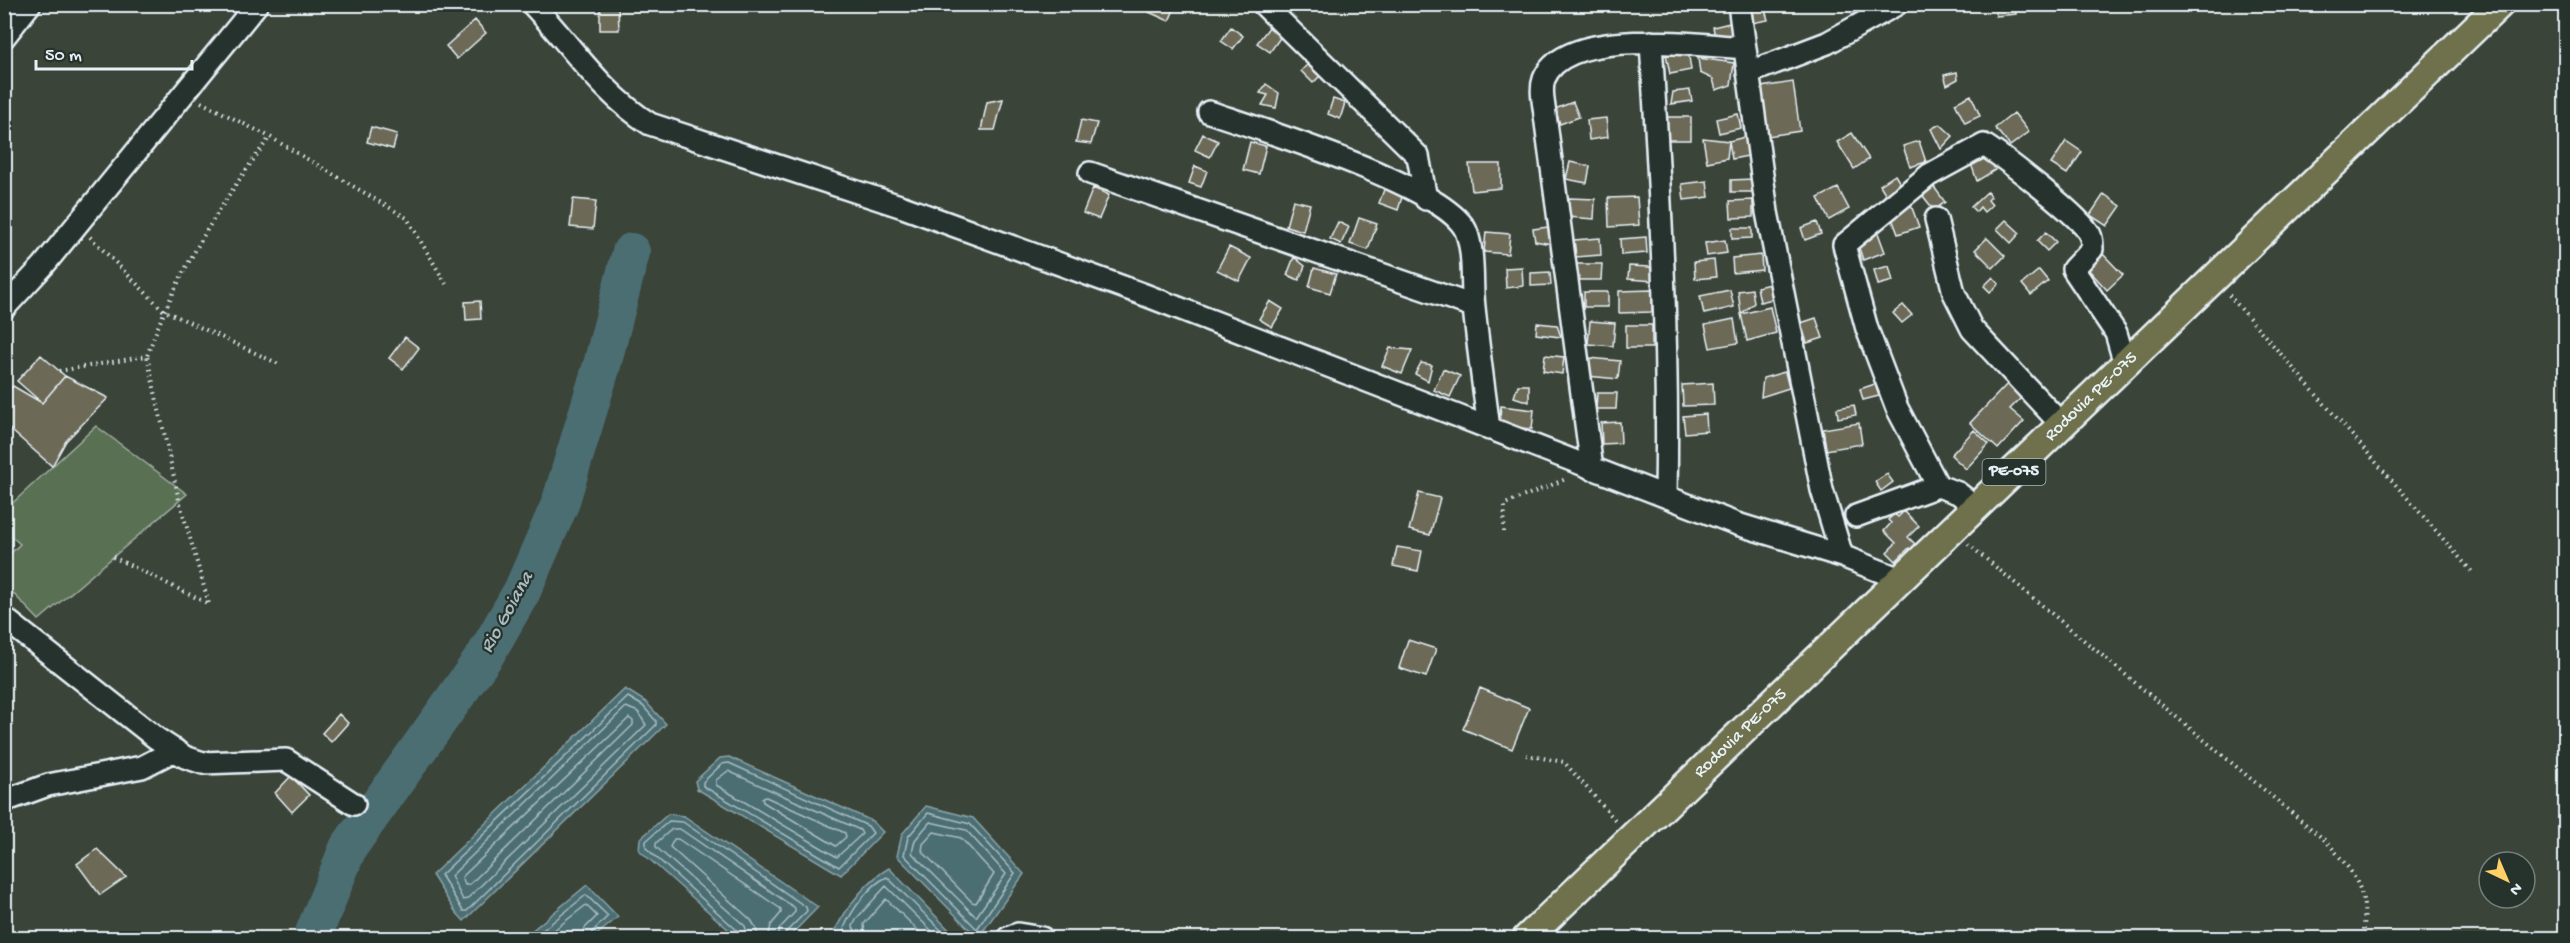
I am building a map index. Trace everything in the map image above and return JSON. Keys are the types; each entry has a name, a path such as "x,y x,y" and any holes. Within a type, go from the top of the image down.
{"main road":[{"name":"Rodovia PE-075","path":"1527,939 2500,4"}],"street":[{"path":"4,37 30,4"},
{"path":"4,308 43,266 257,4"},
{"path":"532,4 605,89 632,113 650,124 925,215 1145,295 1737,524 1842,556 1900,579"},
{"path":"1263,4 1418,156 1426,199"},
{"path":"1739,4 1767,212 1822,490 1842,556"},
{"path":"1748,73 1827,43 1897,4"},
{"path":"1592,469 1542,87 1545,76 1564,55 1588,46 1651,42 1744,48"},
{"path":"1651,42 1664,246 1668,406 1666,495"},
{"path":"1209,112 1346,158 1426,199 1460,221 1470,243 1473,306 1489,429"},
{"path":"1938,486 1897,408 1867,329 1844,245 1929,175 1984,145 2006,159 2067,211 2090,234 2092,249 2073,269 2116,333 2125,364"},
{"path":"1090,173 1473,306"},
{"path":"1936,219 1954,293 1972,329 2062,425"},
{"path":"1856,516 1938,486 1958,493 1976,507"},
{"path":"4,618 139,725 175,750 203,763 286,760 354,804"},
{"path":"4,801 48,785 142,767 175,750"},
{"path":"1008,939 1018,934 1042,939"}],"path":[{"path":"183,94 270,136 407,218 446,284"},
{"path":"113,557 209,604 179,500 147,356 163,310 228,192 270,136"},
{"path":"77,224 163,310 281,365"},
{"path":"2214,278 2473,573"},
{"path":"59,371 147,356"},
{"path":"1504,532 1504,504 1592,469"},
{"path":"1952,531 2327,842 2357,876 2366,913 2363,939"},
{"path":"1526,756 1564,762 1632,838"}],"green space":[{"path":"96,426 187,494 39,620 5,585 5,559 20,544 5,531 5,510"}],"water":[{"path":"625,689 646,702 666,724 464,921 432,875"},
{"path":"729,757 872,821 883,832 841,875 697,789 695,781 720,758"},
{"path":"926,806 973,818 1024,874 978,938 897,856 902,834"},
{"path":"668,814 684,816 818,907 788,938 738,938 639,850 640,839"},
{"path":"889,868 957,938 846,938 835,930 858,895 872,880"},
{"path":"587,885 618,917 593,938 523,938"}],"building":[{"path":"1152,4 1176,5 1169,21 1149,12"},
{"path":"1995,4 2015,4 2016,14 1996,16"},
{"path":"600,5 618,5 619,30 600,30"},
{"path":"1764,6 1768,20 1752,23 1749,12"},
{"path":"475,20 486,33 457,59 446,46"},
{"path":"1730,23 1732,38 1716,41 1713,27"},
{"path":"1270,26 1282,35 1270,52 1257,43"},
{"path":"1231,27 1243,36 1233,49 1221,41"},
{"path":"1688,50 1691,70 1670,74 1666,54"},
{"path":"1698,58 1734,63 1731,85 1716,90 1713,79 1700,73"},
{"path":"1312,60 1324,72 1313,83 1301,71"},
{"path":"1957,72 1958,79 1947,85 1944,75"},
{"path":"1793,82 1800,131 1768,136 1761,87"},
{"path":"1266,84 1279,93 1276,108 1262,105 1268,95 1260,93"},
{"path":"1690,90 1692,101 1671,104 1673,92"},
{"path":"1971,95 1980,116 1965,123 1955,103"},
{"path":"1003,99 995,130 981,130 987,102"},
{"path":"1333,99 1345,103 1340,119 1328,114"},
{"path":"1573,102 1579,117 1560,124 1555,109"},
{"path":"2014,113 2029,132 2010,146 1995,128"},
{"path":"1738,114 1741,128 1719,133 1716,119"},
{"path":"1667,117 1691,117 1691,140 1667,140"},
{"path":"1606,118 1608,137 1589,140 1587,120"},
{"path":"1081,120 1097,123 1091,144 1076,142"},
{"path":"1940,124 1953,136 1941,149 1931,129"},
{"path":"371,127 397,134 393,149 367,142"},
{"path":"1852,133 1869,159 1854,169 1837,142"},
{"path":"1203,134 1218,141 1210,157 1195,150"},
{"path":"1745,137 1748,156 1732,159 1729,141"},
{"path":"1703,138 1729,141 1727,158 1707,162"},
{"path":"1919,141 1926,162 1910,167 1903,146"},
{"path":"2066,141 2082,152 2067,174 2051,164"},
{"path":"1250,142 1266,146 1259,174 1243,170"},
{"path":"1989,154 1995,170 1977,181 1970,161"},
{"path":"1570,162 1590,166 1587,183 1566,179"},
{"path":"1469,164 1501,164 1501,188 1472,191"},
{"path":"1195,166 1207,171 1201,187 1189,183"},
{"path":"1895,175 1903,188 1888,198 1880,185"},
{"path":"1753,179 1753,192 1731,192 1731,180"},
{"path":"1707,181 1709,197 1684,200 1682,184"},
{"path":"1385,187 1403,194 1398,210 1379,203"},
{"path":"1934,187 1945,202 1934,210 1923,196"},
{"path":"1093,188 1109,195 1099,219 1083,213"},
{"path":"1838,188 1849,209 1829,220 1818,198"},
{"path":"1987,192 1991,197 1988,200 1992,205 1984,212 1980,207 1976,212 1971,207"},
{"path":"2104,194 2121,206 2107,226 2090,215"},
{"path":"1637,197 1639,225 1609,227 1608,198"},
{"path":"1569,198 1595,199 1594,219 1568,217"},
{"path":"573,199 596,201 593,229 570,227"},
{"path":"1293,200 1310,204 1303,231 1286,226"},
{"path":"1753,200 1753,217 1731,218 1730,201"},
{"path":"1911,205 1919,227 1898,234 1890,213"},
{"path":"1359,218 1377,224 1368,250 1350,244"},
{"path":"2006,220 2020,233 2011,243 1997,229"},
{"path":"1338,222 1349,227 1341,244 1330,239"},
{"path":"1817,222 1821,234 1805,240 1801,228"},
{"path":"1548,227 1551,244 1535,241 1533,229"},
{"path":"1732,228 1752,228 1752,238 1732,239"},
{"path":"1486,232 1510,234 1508,254 1484,252"},
{"path":"2046,232 2056,242 2047,251 2037,241"},
{"path":"1878,233 1885,252 1863,260 1859,248"},
{"path":"1646,237 1647,253 1621,255 1620,239"},
{"path":"1600,238 1601,255 1575,257 1574,240"},
{"path":"1987,238 2005,256 1993,268 1975,250"},
{"path":"1725,240 1727,253 1707,256 1705,243"},
{"path":"1229,247 1251,258 1239,281 1217,270"},
{"path":"2102,253 2123,275 2107,290 2087,268"},
{"path":"1761,255 1762,270 1733,273 1732,258"},
{"path":"1294,257 1305,266 1299,280 1287,275"},
{"path":"1714,260 1716,277 1695,279 1694,262"},
{"path":"1576,264 1602,264 1601,280 1575,280"},
{"path":"1629,266 1650,267 1655,281 1628,279"},
{"path":"1889,266 1893,281 1878,285 1874,270"},
{"path":"1522,267 1523,286 1506,288 1505,268"},
{"path":"1314,268 1336,274 1330,293 1309,287"},
{"path":"2039,270 2048,281 2031,295 2022,284"},
{"path":"1550,272 1551,285 1531,286 1531,273"},
{"path":"1993,277 1999,284 1990,292 1984,286"},
{"path":"1770,284 1773,299 1760,302 1757,287"},
{"path":"1752,289 1754,303 1741,314 1738,291"},
{"path":"1652,290 1652,312 1619,313 1619,291"},
{"path":"1730,290 1734,307 1704,314 1700,296"},
{"path":"1584,292 1608,292 1608,307 1584,307"},
{"path":"480,301 481,319 466,320 465,302"},
{"path":"1270,301 1283,309 1272,327 1259,319"},
{"path":"1903,305 1912,315 1902,323 1893,313"},
{"path":"1770,307 1776,333 1747,341 1741,314"},
{"path":"1816,318 1823,338 1807,343 1801,323"},
{"path":"1734,319 1738,343 1710,348 1705,325"},
{"path":"1590,321 1615,323 1613,346 1588,344"},
{"path":"1537,323 1557,325 1561,337 1536,334"},
{"path":"1626,325 1652,325 1652,348 1626,348"},
{"path":"405,337 419,348 403,369 389,358"},
{"path":"1390,348 1412,350 1402,374 1382,366"},
{"path":"41,355 65,376 42,403 17,381"},
{"path":"1545,355 1564,357 1562,374 1543,371"},
{"path":"1589,358 1620,361 1618,379 1587,376"},
{"path":"1421,363 1432,365 1428,381 1415,374"},
{"path":"1443,369 1460,376 1450,397 1434,390"},
{"path":"1785,372 1789,388 1761,397 1763,378"},
{"path":"65,376 108,398 66,441 52,466 4,424 4,395 13,386 42,403"},
{"path":"2010,381 2024,395 2010,409 2024,421 1998,449 1970,423"},
{"path":"1713,383 1714,405 1683,406 1682,385"},
{"path":"1875,384 1879,396 1863,400 1860,389"},
{"path":"1518,385 1529,385 1529,402 1514,397"},
{"path":"1597,393 1617,393 1616,409 1596,409"},
{"path":"1854,405 1856,415 1838,418 1837,408"},
{"path":"1501,406 1534,410 1532,429 1499,426"},
{"path":"1706,414 1707,431 1685,433 1683,416"},
{"path":"1620,422 1621,443 1602,444 1601,423"},
{"path":"1859,423 1862,444 1826,450 1823,429"},
{"path":"1974,430 1989,444 1966,469 1951,455"},
{"path":"1887,474 1893,482 1881,491 1875,482"},
{"path":"1419,493 1440,498 1430,535 1409,530"},
{"path":"1904,511 1919,526 1908,537 1916,545 1911,550 1909,548 1896,561 1887,552 1896,543 1884,531 1891,523 1888,520 1894,514 1898,517"},
{"path":"4,539 11,546 4,553"},
{"path":"1397,547 1422,551 1418,571 1393,566"},
{"path":"1408,640 1436,649 1426,677 1399,668"},
{"path":"1480,688 1529,708 1512,749 1463,729"},
{"path":"339,714 348,723 331,742 322,733"},
{"path":"291,776 309,795 292,812 275,793"},
{"path":"97,849 126,877 100,895 77,864"}],"waterway":[{"name":"Rio Goiana","path":"312,938 348,848 486,654 522,591 560,504 602,365 631,252"}]}
